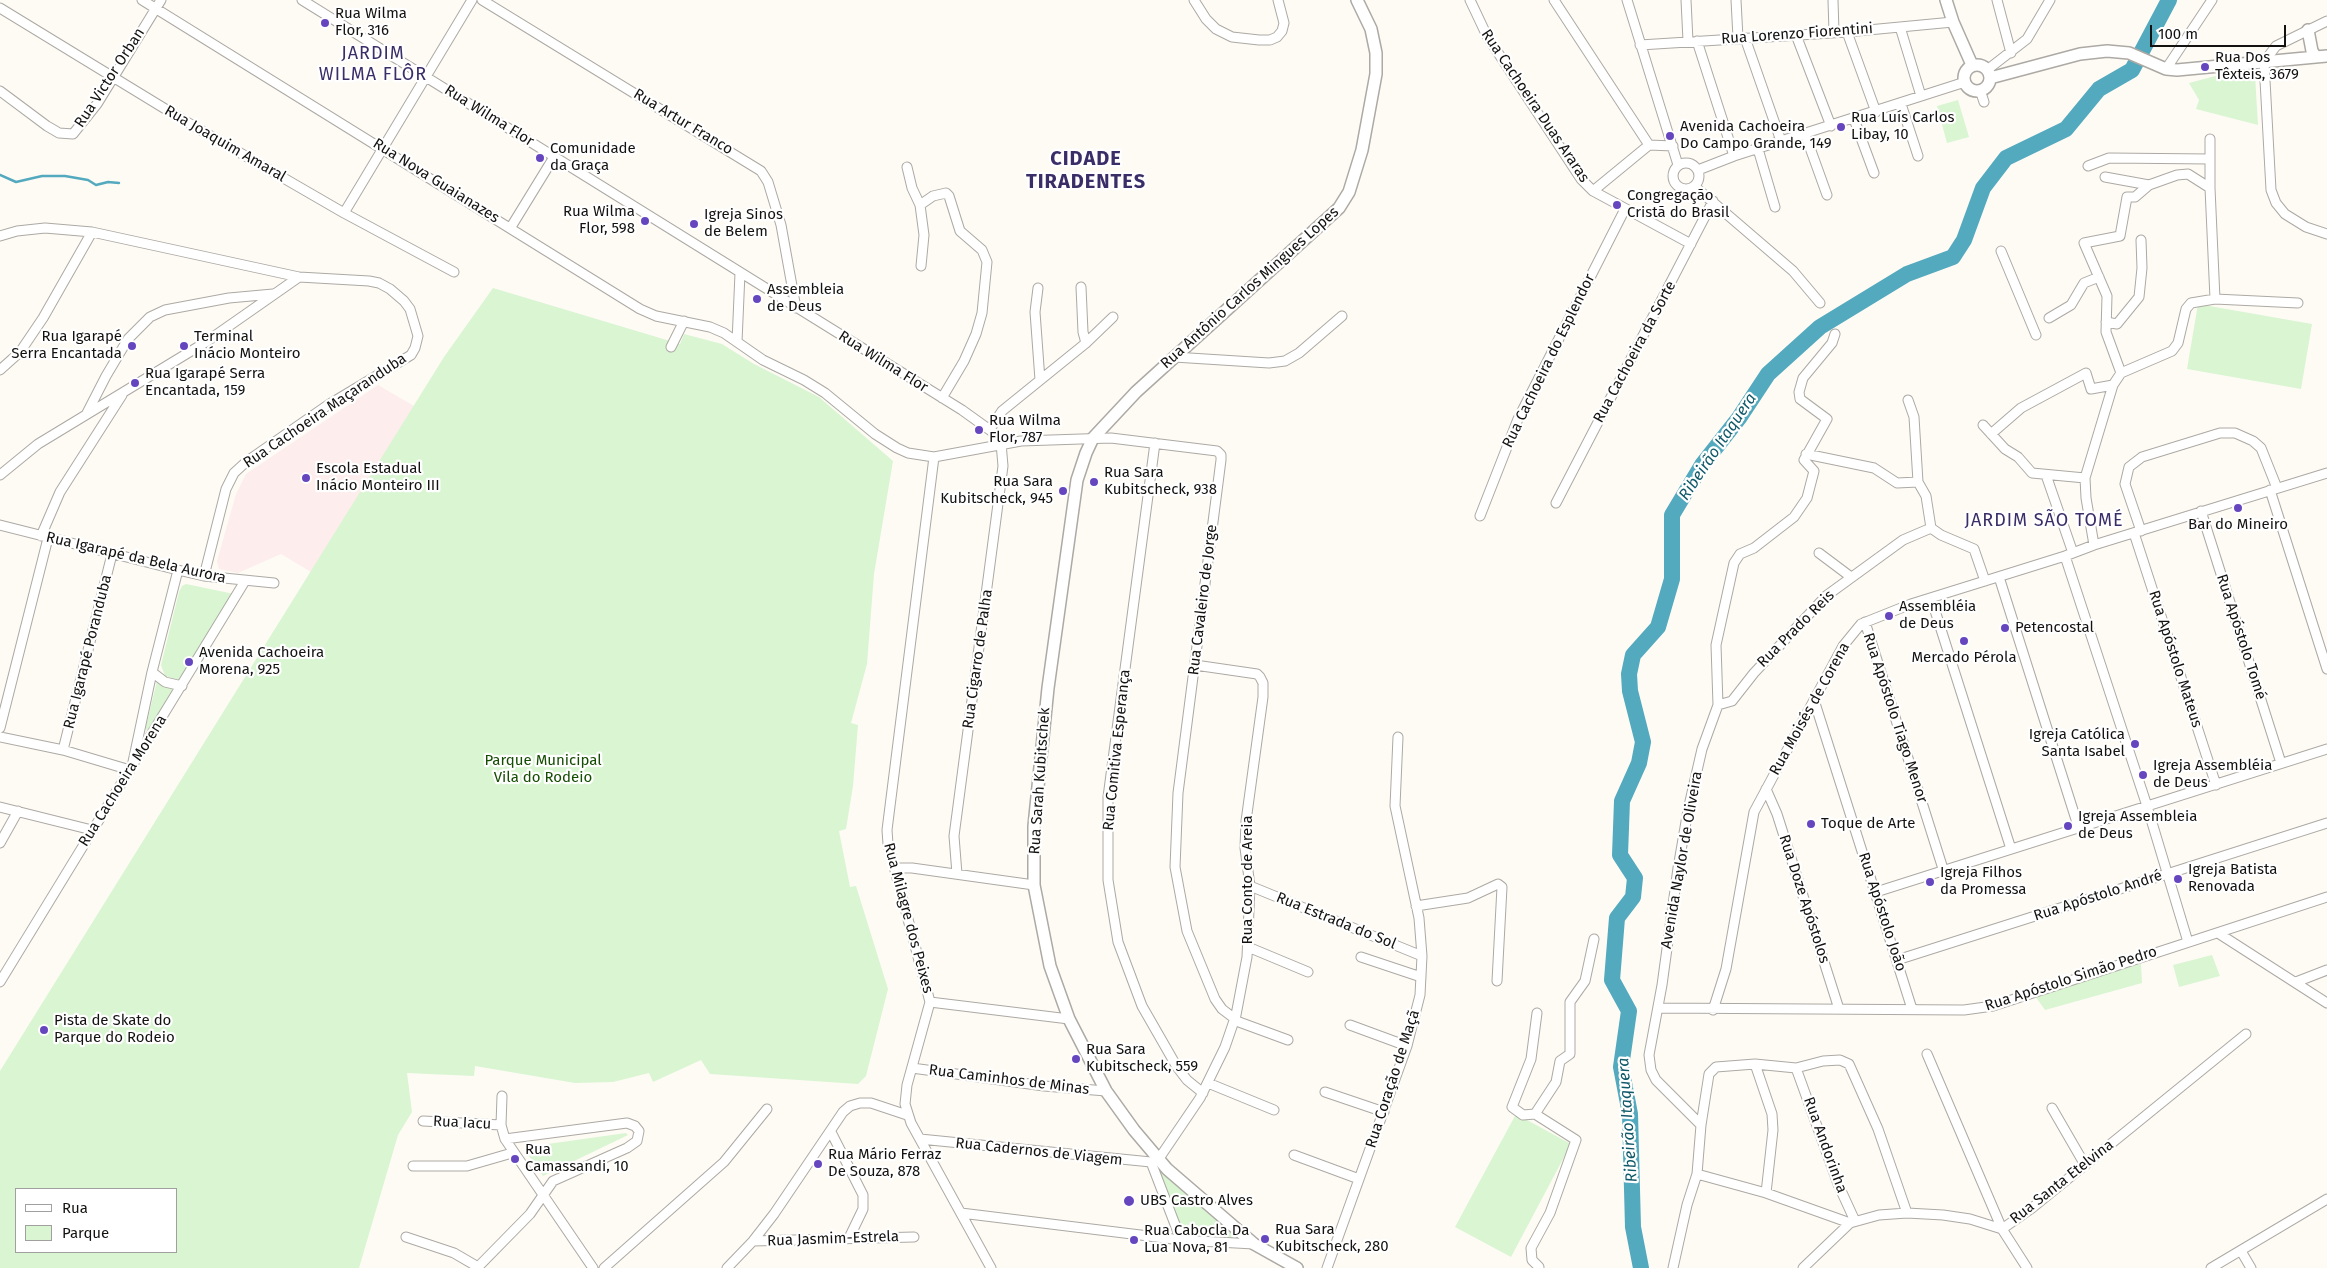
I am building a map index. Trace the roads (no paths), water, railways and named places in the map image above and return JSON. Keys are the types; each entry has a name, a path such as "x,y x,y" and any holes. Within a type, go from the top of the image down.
{"street":[{"name":"Rua Nova Guaianazes","path":"142,0 511,227 640,309 656,316 716,329 763,360 804,380 825,393 885,442 908,453 934,457"},
{"name":"Rua Victor Orban","path":"0,91 59,133 69,134 78,130 114,78 161,0"},
{"name":"Rua Wilma Flor","path":"302,0 942,398 990,429 1001,444"},
{"path":"344,213 428,77 472,0"},
{"name":"Rua Artur Franco","path":"482,0 761,170 768,182 781,226 796,308"},
{"path":"1194,0 1206,19 1216,29 1232,37 1270,40 1277,37 1282,31 1284,23 1278,0"},
{"name":"Rua Antônio Carlos Mingues Lopes","path":"1093,438 1136,392 1339,208 1350,192 1362,150 1376,74 1376,53 1370,30 1357,0"},
{"name":"Rua Cachoeira Duas Araras","path":"1470,0 1487,36 1509,71 1572,166 1593,192 1691,244"},
{"path":"1554,0 1649,145"},
{"path":"1626,0 1673,146 1678,165 1673,175 1678,186 1683,188 1694,186 1713,201 1793,271 1820,303"},
{"path":"1686,0 1693,41 1734,156"},
{"path":"1736,0 1742,38 1781,141"},
{"path":"1833,0 1834,32"},
{"path":"1946,0 1953,22 1972,65"},
{"path":"1997,0 2011,53"},
{"path":"1989,74 1980,65 1972,65 1964,74 1965,82 1971,89 1980,90 1987,86 1989,74 2027,39 2050,0"},
{"path":"2166,69 2212,0"},
{"name":"Rua Joaquim Amaral","path":"0,8 114,78 344,213 454,272"},
{"path":"2327,21 2276,46 2264,62 2271,190 2276,203 2285,214 2306,227 2327,234"},
{"name":"Rua Lorenzo Fiorentini","path":"1640,45 1847,32 1953,22"},
{"path":"1900,27 1921,96"},
{"path":"2308,30 2312,51 2321,57"},
{"path":"1847,32 1876,112"},
{"path":"1796,35 1831,126"},
{"path":"1989,74 2080,54 2107,51 2129,53 2166,69 2201,69 2321,57"},
{"path":"1698,170 1734,156 1965,82"},
{"path":"1980,90 1984,102"},
{"path":"1901,104 1918,156"},
{"path":"1854,118 1874,174"},
{"path":"1805,134 1827,195"},
{"path":"2210,139 2210,188 2215,299"},
{"path":"1593,192 1649,145 1673,146"},
{"path":"1758,149 1775,206"},
{"path":"511,227 554,157"},
{"path":"2088,166 2109,158 2210,159"},
{"path":"1678,165 1690,163 1698,170 1699,176 1694,186"},
{"path":"906,167 912,188 920,205 924,235 921,266"},
{"path":"2121,373 2106,332 2107,296 2084,243 2120,236 2127,198 2135,197 2149,185 2177,175 2188,174 2210,188"},
{"path":"2105,177 2149,185"},
{"path":"920,205 938,194 948,194 959,228 982,250 987,262 982,313 976,334 964,361 942,398"},
{"name":"Rua Cachoeira da Sorte","path":"1556,503 1713,201"},
{"name":"Rua Cachoeira do Esplendor","path":"1480,516 1518,419 1625,209"},
{"name":"Rua Cachoeira Maçaranduba","path":"0,236 17,231 45,228 92,232 299,277 369,281 379,283 390,289 404,301 414,316 418,336 415,348 399,363 328,405 246,462 234,473 226,488 204,576"},
{"path":"0,370 20,352 43,318 92,232"},
{"path":"2106,322 2117,324 2139,297 2142,268 2141,240"},
{"path":"2001,251 2036,335"},
{"path":"737,342 740,273"},
{"path":"0,475 38,444 206,342 299,277"},
{"path":"2049,318 2071,305 2084,284 2099,277"},
{"path":"1081,287 1083,332 1086,343"},
{"path":"1038,288 1035,312 1040,380"},
{"path":"87,414 106,376 128,339 150,317 165,310 229,298 274,294"},
{"path":"2094,545 2086,498 2085,478 2113,385 2121,373 2172,351 2178,343 2186,309 2199,301 2215,299 2298,303"},
{"path":"1174,357 1269,364 1285,361 1299,354 1342,316"},
{"path":"990,429 1002,411 1086,343 1113,317"},
{"path":"671,348 684,321"},
{"path":"1835,334 1832,343 1803,378 1798,392 1800,399 1827,419 1806,454 1874,468 1897,484 1918,482"},
{"path":"1991,434 2021,408 2086,373 2091,389 2113,385"},
{"path":"0,728 44,537 60,492 124,393"},
{"path":"1908,400 1914,417 1918,482 1926,496 1931,528 1941,536 1974,549 1986,581"},
{"path":"1983,425 2032,474 2085,478"},
{"name":"Rua Apóstolo Mateus","path":"2216,785 2137,532 2126,484 2129,467 2142,457 2220,433 2236,433 2253,441 2261,448 2327,669"},
{"name":"Rua Cavaleiro de Jorge","path":"934,457 1001,444 1093,438 1211,450 1221,455 1175,814 1175,867 1187,931 1201,968 1215,999 1222,1009 1234,1019"},
{"name":"Rua Sarah Kubitschek","path":"1093,438 1077,480 1048,688 1034,826 1034,885 1050,966 1069,1019 1106,1091 1154,1161 1208,1208 1254,1244 1298,1268"},
{"name":"Rua Comitiva Esperança","path":"1155,443 1108,797 1108,880 1118,942 1142,1006 1177,1067 1187,1080 1203,1093"},
{"name":"Rua Cigarro de Palha","path":"958,874 954,836 1003,466 1001,444"},
{"name":"Avenida Naylor de Oliveira","path":"1701,1125 1656,1080 1651,1070 1649,1055 1688,810 1702,749 1718,705 1716,646 1734,563 1740,554 1754,548 1794,516 1802,507 1814,476 1812,468 1805,462 1806,454"},
{"name":"Rua Milagre dos Peixes","path":"934,457 887,823 887,836 930,1002 905,1094 907,1115 990,1268"},
{"name":"Rua Moisés de Corena","path":"1713,1010 1731,942 1754,812 1843,646 1852,633 1865,622 1930,598 2069,555 2094,545 2200,511 2327,473"},
{"path":"2046,475 2188,942"},
{"name":"Rua Apóstolo Tomé","path":"2200,511 2281,763"},
{"name":"Rua Igarapé da Bela Aurora","path":"0,525 204,576 274,583"},
{"name":"Rua Prado Reis","path":"1718,705 1732,701 1754,672 1807,614 1851,577 1904,540 1931,528"},
{"path":"1819,553 1851,577"},
{"name":"Rua Igarapé Poranduba","path":"63,750 112,554"},
{"path":"0,737 63,750 132,769 152,672 178,570"},
{"path":"1999,577 2079,828"},
{"name":"Rua Cachoeira Morena","path":"0,982 92,830 132,769 245,581"},
{"path":"1930,598 2012,849"},
{"name":"Rua Apóstolo Tiago Menor","path":"1865,622 1944,872"},
{"name":"Rua Conto de Areia","path":"1154,1161 1203,1093 1225,1047 1234,1019 1248,947 1250,886 1245,848 1246,821 1263,697 1262,683 1257,674 1195,665"},
{"path":"152,672 165,682 182,686"},
{"name":"Rua Apóstolo João","path":"1814,700 1912,1009"},
{"name":"Rua Coração de Maçã","path":"1328,1268 1407,1046 1417,1013 1422,977 1422,956 1416,906 1395,806 1398,736"},
{"path":"1876,892 1944,872 2327,748"},
{"name":"Rua Doze Apóstolos","path":"1766,789 1777,814 1839,1009"},
{"path":"0,807 92,830"},
{"path":"0,843 18,811"},
{"name":"Rua Apóstolo André","path":"1897,960 2327,824"},
{"path":"894,868 912,868 1034,885"},
{"path":"1416,906 1468,898 1498,884 1502,887 1497,981"},
{"name":"Rua Estrada do Sol","path":"1250,886 1422,956"},
{"name":"Rua Apóstolo Simão Pedro","path":"1658,1008 1713,1010 1964,1010 1993,1006 2327,897"},
{"path":"2218,933 2327,1003"},
{"path":"1535,1114 1556,1082 1560,1061 1570,1054 1570,1002 1585,981 1594,940"},
{"path":"1248,947 1308,972"},
{"path":"1361,957 1422,977"},
{"path":"2296,982 2327,970"},
{"path":"930,1002 1069,1019"},
{"path":"1537,1014 1531,1059 1512,1107 1523,1115 1535,1114 1576,1140 1550,1213 1531,1248 1532,1260 1539,1268"},
{"path":"1234,1019 1288,1040"},
{"path":"1350,1025 1407,1046"},
{"name":"Rua Santa Etelvina","path":"1803,1268 1852,1222 1878,1215 1907,1213 1970,1219 2002,1229 2032,1208 2246,1034"},
{"path":"1927,1054 2002,1229 2027,1268"},
{"path":"1673,1268 1687,1205 1698,1174 1701,1125 1711,1070 1716,1067 1754,1064 1796,1068 1823,1061 1840,1060 1849,1064 1878,1129 1907,1213"},
{"path":"1754,1064 1772,1114 1773,1130 1766,1193"},
{"name":"Rua Caminhos de Minas","path":"912,1068 1044,1086 1106,1091"},
{"name":"Rua Andorinha","path":"1796,1068 1852,1222"},
{"path":"1208,1083 1274,1110"},
{"path":"1324,1092 1384,1112"},
{"path":"502,1096 501,1125 512,1153 593,1268"},
{"path":"727,1268 753,1241 831,1132 843,1112 850,1106 860,1103 876,1104 907,1115"},
{"path":"2052,1108 2085,1165"},
{"path":"604,1268 724,1162 767,1109"},
{"name":"Rua Iacu","path":"423,1121 501,1125"},
{"path":"406,1236 454,1253 477,1268 530,1214 553,1181 627,1148 637,1141 639,1131 635,1126 627,1124 505,1139"},
{"path":"831,1132 863,1195 863,1209 849,1238"},
{"name":"Rua Cadernos de Viagem","path":"920,1140 1154,1161"},
{"path":"413,1166 467,1166 512,1153"},
{"path":"1294,1155 1360,1179"},
{"path":"1154,1161 1181,1240"},
{"path":"1698,1174 1766,1193 1852,1222"},
{"path":"2212,1268 2327,1199"},
{"path":"961,1213 1181,1240 1254,1244"},
{"name":"Rua Jasmim-Estrela","path":"753,1241 914,1236"},
{"path":"2241,1251 2251,1268"}],"waterway":[{"name":"Ribeirão Itaquera","path":"1641,1268 1633,1227 1630,1114 1621,1067 1629,1011 1612,980 1617,918 1633,897 1635,878 1620,855 1622,801 1639,763 1643,742 1630,691 1629,674 1633,655 1658,627 1672,579 1672,515 1702,465 1739,418 1768,374 1820,327 1907,274 1953,257 1964,240 1983,188 2006,158 2066,129 2099,89 2132,70 2169,0"},
{"path":"0,175 16,182 42,176 65,176 88,180 96,185 108,182 119,183"}],"place":[{"name":"Rua Wilma Flor, 316","path":"325,23"},
{"name":"Rua Dos Têxteis, 3679","path":"2205,67"},
{"name":"Rua Luís Carlos Libay, 10","path":"1841,127"},
{"name":"Avenida Cachoeira Do Campo Grande, 149","path":"1670,136"},
{"name":"Comunidade da Graça","path":"540,158"},
{"name":"Congregação Cristã do Brasil","path":"1617,205"},
{"name":"Rua Wilma Flor, 598","path":"645,221"},
{"name":"Igreja Sinos de Belem","path":"694,224"},
{"name":"Assembleia de Deus","path":"757,299"},
{"name":"Rua Igarapé Serra Encantada","path":"132,346"},
{"name":"Terminal Inácio Monteiro","path":"184,346"},
{"name":"Rua Igarapé Serra Encantada, 159","path":"135,383"},
{"name":"Rua Wilma Flor, 787","path":"979,430"},
{"name":"Escola Estadual Inácio Monteiro III","path":"306,478"},
{"name":"Rua Sara Kubitscheck, 938","path":"1094,482"},
{"name":"Rua Sara Kubitscheck, 945","path":"1063,491"},
{"name":"Bar do Mineiro","path":"2238,508"},
{"name":"Assembléia de Deus","path":"1889,616"},
{"name":"Petencostal","path":"2005,628"},
{"name":"Mercado Pérola","path":"1964,641"},
{"name":"Avenida Cachoeira Morena, 925","path":"189,662"},
{"name":"Igreja Católica Santa Isabel","path":"2135,744"},
{"name":"Igreja Assembléia de Deus","path":"2143,775"},
{"name":"Toque de Arte","path":"1811,824"},
{"name":"Igreja Assembleia de Deus","path":"2068,826"},
{"name":"Igreja Batista Renovada","path":"2178,879"},
{"name":"Igreja Filhos da Promessa","path":"1930,882"},
{"name":"Pista de Skate do Parque do Rodeio","path":"44,1030"},
{"name":"Rua Sara Kubitscheck, 559","path":"1076,1059"},
{"name":"Rua Camassandi, 10","path":"515,1159"},
{"name":"Rua Mário Ferraz De Souza, 878","path":"818,1164"},
{"name":"UBS Castro Alves","path":"1129,1201"},
{"name":"Rua Sara Kubitscheck, 280","path":"1265,1239"},
{"name":"Rua Cabocla Da Lua Nova, 81","path":"1134,1240"}],"district":[{"name":"JARDIM WILMA FLÔR","path":"373,64"},
{"name":"CIDADE TIRADENTES","path":"1086,170"},
{"name":"JARDIM SÃO TOMÉ","path":"2044,521"}],"park label":[{"name":"Parque Municipal Vila do Rodeio","path":"543,770"}]}
